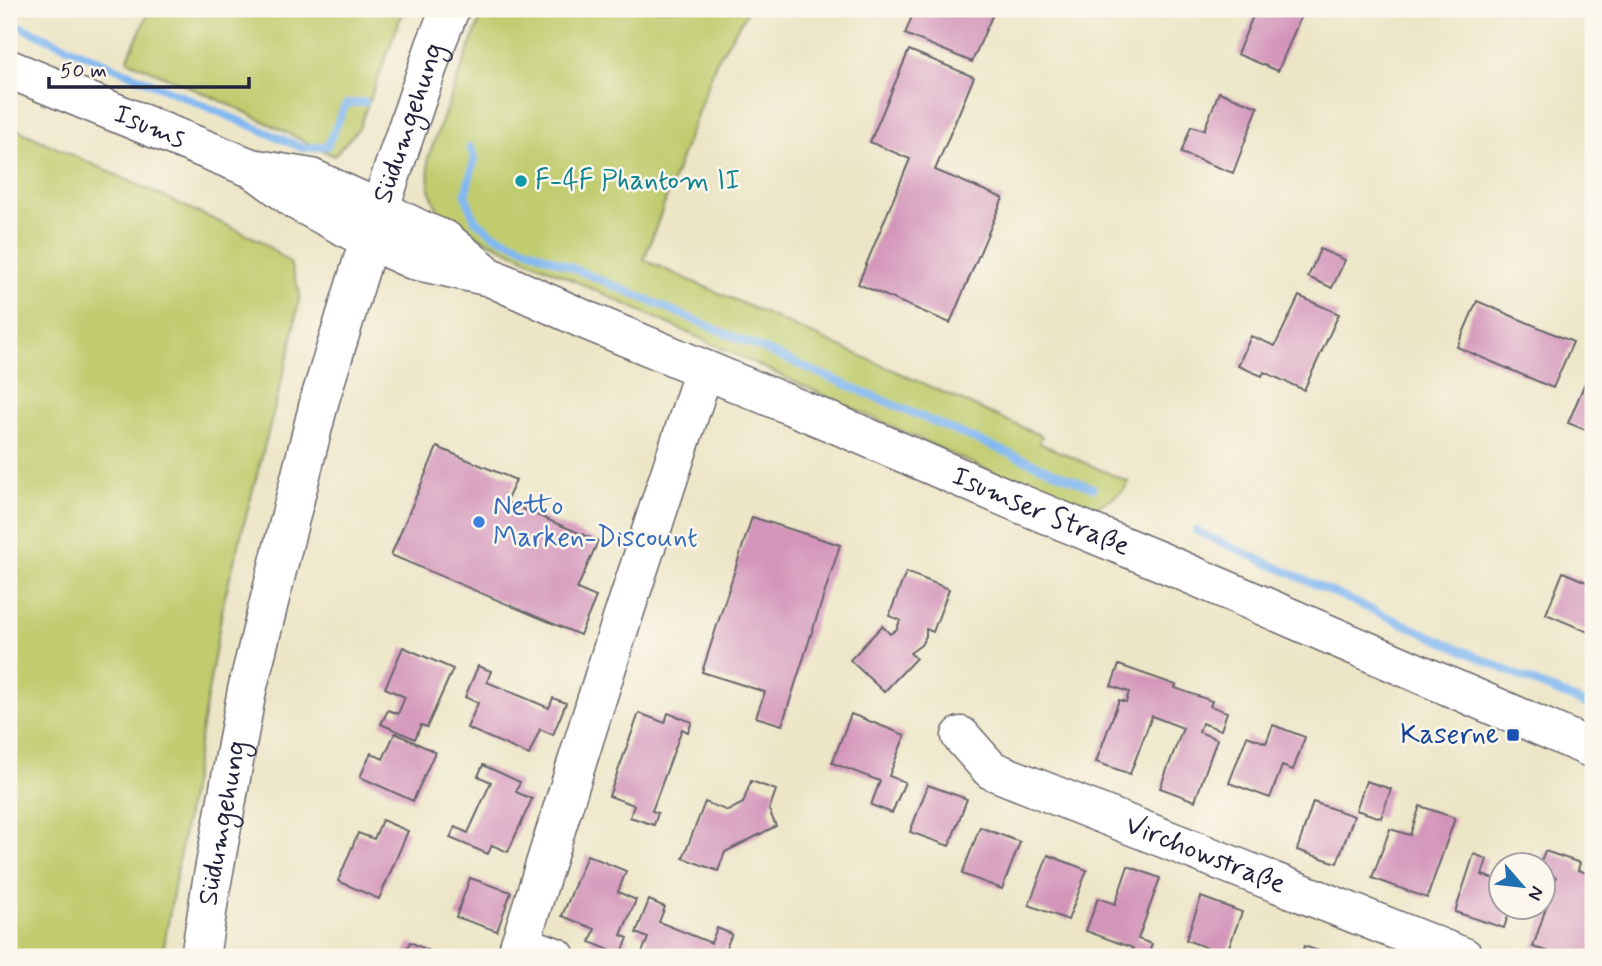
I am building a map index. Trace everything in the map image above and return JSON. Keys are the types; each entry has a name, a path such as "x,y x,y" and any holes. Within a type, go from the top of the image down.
{"street":[{"name":"Südumgehung","path":"200,957 247,690 320,399 374,224 450,9"},
{"name":"Isums","path":"9,69 251,168 297,201 374,224"},
{"name":"Isumser Straße","path":"374,224 425,232 445,240 490,276 583,319 857,433 1593,749"},
{"path":"556,957 518,950 619,628 704,370"},
{"name":"Virchowstraße","path":"961,736 991,770 1464,957"}],"green space":[{"path":"150,9 404,9 359,128 334,156 237,108 127,60"},
{"path":"484,9 749,9 716,62 644,260 1042,436 1039,443 1129,482 1122,492 1095,508 1070,504 1015,483 442,220 429,189 428,158"},
{"path":"9,126 261,241 290,263 300,294 290,349 224,600 162,957 9,957"}],"building":[{"path":"915,9 995,9 972,62 905,34"},
{"path":"1256,9 1304,9 1278,71 1237,54"},
{"path":"909,50 974,77 935,170 1003,198 950,323 858,284 910,159 870,142"},
{"path":"1219,92 1258,107 1233,173 1181,153 1191,126 1204,130"},
{"path":"1320,249 1345,260 1332,288 1308,277"},
{"path":"1299,296 1339,314 1304,390 1264,372 1262,376 1238,366 1251,336 1275,346"},
{"path":"1477,301 1573,342 1553,388 1457,347"},
{"path":"1593,364 1593,433 1568,423"},
{"name":"Netto Marken-Discount","path":"437,447 516,480 506,502 598,541 577,589 596,597 580,635 391,555"},
{"path":"752,517 840,545 782,725 756,717 765,692 702,672"},
{"path":"906,572 949,589 933,632 926,629 921,645 910,653 916,658 884,692 850,660 882,626 890,634 897,629 900,620 889,616"},
{"path":"1563,572 1593,585 1593,634 1546,614"},
{"path":"403,647 453,669 427,727 421,725 415,739 381,724 388,710 398,714 405,697 385,688"},
{"path":"1119,665 1176,685 1175,688 1212,701 1210,706 1227,712 1221,730 1202,723 1199,732 1217,739 1195,801 1160,788 1183,728 1152,716 1130,774 1096,762 1119,700 1126,702 1129,692 1111,686"},
{"path":"478,666 491,671 487,682 549,708 553,698 566,703 553,735 540,729 529,755 467,728 478,703 465,697"},
{"path":"639,713 665,723 668,713 692,722 688,732 682,729 652,811 658,813 654,825 630,817 634,805 609,796"},
{"path":"851,714 905,735 889,776 905,782 892,813 871,805 880,781 832,763"},
{"path":"1273,725 1305,737 1293,770 1282,766 1270,798 1229,783 1247,736 1266,743"},
{"path":"395,733 435,752 413,801 360,777 371,753 383,759"},
{"path":"483,765 520,782 516,792 532,799 508,852 492,845 488,854 450,838 455,827 468,833 491,782 478,776"},
{"path":"751,781 776,790 769,810 776,826 725,852 718,871 683,858 705,802 728,811 743,803"},
{"path":"1366,781 1391,789 1381,818 1356,810"},
{"path":"928,785 967,799 949,846 910,832"},
{"path":"1313,802 1354,816 1337,863 1297,850"},
{"path":"1420,806 1455,818 1427,898 1372,878 1390,829 1410,835"},
{"path":"382,820 408,831 379,899 338,881 358,833 374,839"},
{"path":"980,827 1020,842 1002,889 962,874"},
{"path":"1474,854 1486,859 1482,875 1486,876 1486,920 1507,920 1504,928 1455,912"},
{"path":"587,855 626,871 618,892 636,900 621,935 628,938 621,955 590,942 595,929 562,916"},
{"path":"1048,855 1087,870 1068,920 1029,905"},
{"path":"1556,855 1580,863 1578,870 1593,875 1593,957 1566,957 1533,947 1542,920 1556,920"},
{"path":"1128,866 1160,878 1138,939 1152,944 1147,957 1129,957 1133,948 1086,931 1098,898 1115,904"},
{"path":"470,878 511,892 497,931 456,917"},
{"path":"1201,897 1242,912 1225,957 1213,957 1216,951 1186,940"},
{"path":"649,900 665,907 659,922 711,943 717,928 732,934 722,957 640,957 648,938 636,933"},
{"path":"410,942 432,952 429,957 403,957"},
{"path":"1304,946 1336,957 1300,957"}],"waterway":[{"path":"9,22 303,148 327,146 346,104 365,102"},
{"path":"470,147 475,158 465,195 475,220 493,234 1093,488"},
{"path":"1196,531 1593,707"}],"place":[{"name":"F-4F Phantom II","path":"521,181"},
{"name":"Netto Marken-Discount","path":"479,522"},
{"name":"Kaserne","path":"1513,735"}]}
